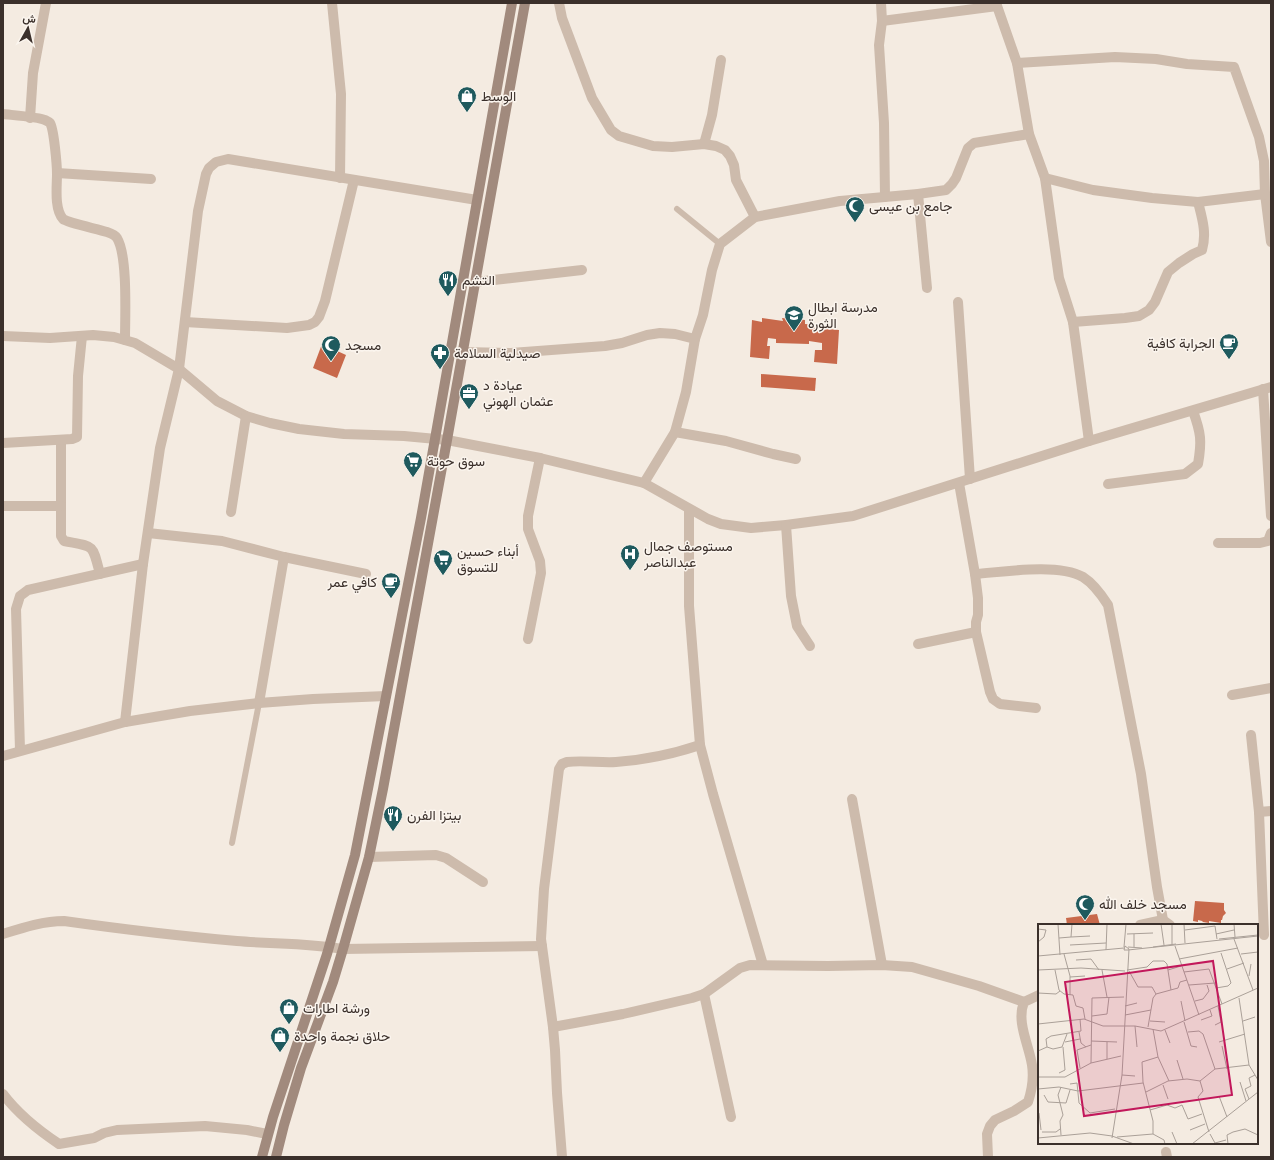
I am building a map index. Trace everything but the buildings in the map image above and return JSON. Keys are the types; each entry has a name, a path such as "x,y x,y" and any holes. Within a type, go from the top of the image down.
{"main road":[{"path":"262,1157 267,1134 329,947 355,855 421,518 512,3"},
{"path":"276,1157 284,1124 301,1068 333,982 369,857 383,789 476,282 525,3"}],"street":[{"path":"30,118 33,73 46,3"},
{"path":"332,3 341,94 340,178"},
{"path":"559,3 562,18 592,98 611,130 619,136 653,146 672,147 704,144 716,146 725,150 730,156 734,165 736,180 754,217"},
{"path":"881,3 882,21 879,46 884,123 885,197"},
{"path":"882,21 997,5 1017,63 1029,134 1044,178 1059,278 1073,322 1089,441"},
{"path":"1017,63 1115,57 1156,59 1187,64 1234,67 1259,137 1264,161 1265,194 1270,236"},
{"path":"704,144 712,115 721,60"},
{"path":"3,114 44,119 50,124 53,132 57,173 56,193 58,208 63,218 71,223 92,227 109,232 116,236 121,247 124,265 125,340"},
{"path":"644,483 675,432 686,392 696,339 703,315 712,270 720,244 754,217 840,201 946,190 952,184 968,148 974,143 1029,134"},
{"path":"125,722 143,564 160,448 179,369 198,211 206,174 209,168 216,162 228,159 477,200"},
{"path":"57,173 151,179"},
{"path":"1044,178 1093,190 1152,198 1198,202 1265,194"},
{"path":"185,322 287,328 309,325 315,322 319,317 324,301 354,180"},
{"path":"918,194 927,288"},
{"path":"1073,322 1139,316 1149,310 1168,272 1179,263 1202,250 1205,242 1205,230 1198,202"},
{"path":"476,282 582,270"},
{"path":"958,302 970,479"},
{"path":"462,352 511,353 597,347 622,343 647,335 660,333 675,334 696,339"},
{"path":"3,336 50,338 92,335 114,337 135,343 179,369 217,401 246,416 299,429 344,434 435,438 540,458 644,483 708,519 721,524 751,528 853,516 1089,441 1267,388 1271,516"},
{"path":"3,443 61,440 77,437 78,376 82,336"},
{"path":"1108,484 1185,474 1198,464 1201,448 1200,429 1193,411"},
{"path":"231,512 246,416"},
{"path":"675,432 726,441 796,459"},
{"path":"61,440 61,536 64,542 89,546 94,550 100,574"},
{"path":"528,639 541,573 540,561 528,529 528,516 540,458"},
{"path":"959,483 978,598 976,632 987,684 993,699 1000,704 1036,708"},
{"path":"3,506 61,506"},
{"path":"690,510 689,606 700,745 763,965"},
{"path":"786,525 792,596 797,626 810,646"},
{"path":"148,533 222,541 284,557 366,574"},
{"path":"1218,543 1260,543 1268,540 1271,533"},
{"path":"259,703 284,557"},
{"path":"20,750 16,609 20,596 28,590 143,564"},
{"path":"975,574 1032,570 1052,570 1074,573 1093,585 1102,594 1108,605 1141,774 1157,888 1167,923 1154,924"},
{"path":"918,644 976,632"},
{"path":"1232,695 1271,688"},
{"path":"3,756 20,750 56,742 125,722 190,711 259,703 386,696"},
{"path":"1251,735 1259,812 1264,935"},
{"path":"562,1157 553,1027 541,939 544,889 559,769 562,764 572,762 615,762 644,759 679,752 700,745"},
{"path":"852,799 882,965"},
{"path":"1259,812 1271,810"},
{"path":"369,857 436,855 446,858 483,882"},
{"path":"3,934 22,928 64,921 138,932 343,949 542,946"},
{"path":"553,1027 623,1014 692,998 704,994 740,968 750,965 882,965 912,967 979,986 1024,1002"},
{"path":"704,994 731,1116"},
{"path":"988,1157 987,1134 990,1126 995,1120 1028,1102 1032,1091 1032,1066 1021,1015 1021,1008 1024,1002 1038,995"},
{"path":"3,1094 28,1121 58,1144 94,1138 104,1133 117,1130 205,1126 247,1130 267,1134"}],"lane":[{"path":"677,209 720,244"},
{"path":"232,843 245,768 259,703"}],"place":[{"name":"الوسط","path":"467,113"},
{"name":"جامع بن عيسى","path":"855,223"},
{"name":"التشم","path":"448,297"},
{"name":"مدرسة ابطال الثورة","path":"794,332"},
{"name":"الجرابة كافية","path":"1229,360"},
{"name":"مسجد","path":"331,362"},
{"name":"صيدلية السلامة","path":"440,370"},
{"name":"عيادة د عثمان الهوني","path":"469,410"},
{"name":"سوق حوتة","path":"413,478"},
{"name":"مستوصف جمال عبدالناصر","path":"630,571"},
{"name":"أبناء حسين للتسوق","path":"443,576"},
{"name":"كافي عمر","path":"391,599"},
{"name":"بيتزا الفرن","path":"393,832"},
{"name":"مسجد خلف الله","path":"1085,921"},
{"name":"ورشة اطارات","path":"289,1025"},
{"name":"حلاق نجمة واحدة","path":"280,1053"}]}
